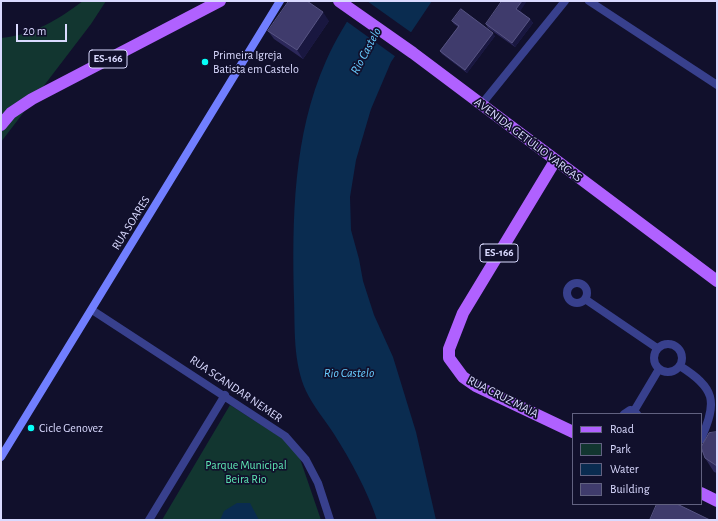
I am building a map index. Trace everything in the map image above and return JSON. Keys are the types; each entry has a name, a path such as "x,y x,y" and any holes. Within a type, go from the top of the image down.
{"main road":[{"name":"ES-166","path":"1,125 11,113 32,98 220,1"},
{"name":"RUA SOARES","path":"1,458 280,1"},
{"name":"AVENIDA GETÚLIO VARGAS","path":"343,4 413,53 717,281"},
{"name":"RUA CRUZ MAIA","path":"555,161 462,313 449,349 449,358 463,377 476,386 572,432"},
{"path":"702,494 717,501"}],"street":[{"path":"481,105 565,1"},
{"path":"589,1 717,85"},
{"path":"585,299 657,348"},
{"name":"RUA SCANDAR NEMER","path":"92,310 225,395 284,436 306,460 318,483 330,520"},
{"path":"670,344 678,348 682,357 680,366 672,372 663,372 659,369 656,366 654,357 657,348 661,345 670,344"},
{"path":"680,366 705,385 713,399 713,410 702,437"},
{"path":"626,413 630,410 636,412 659,369"},
{"path":"149,520 225,395"}],"green space":[{"path":"83,1 106,1 91,24 1,142 1,38 24,34 45,26"},
{"name":"Parque Municipal Beira Rio","path":"230,405 296,447 321,520 162,520"}],"water":[{"name":"Rio Castelo","path":"360,1 432,1 391,62 371,109 356,160 350,197 351,230 363,281 374,315 393,357 416,432 436,520 377,520 352,465 306,391 297,357 294,322 293,269 295,208 301,148 315,89 326,61 346,23"},
{"path":"237,503 250,503 259,520 220,520 224,511"}],"pier":[{"path":"358,1 367,1 412,33 396,57 346,21"}],"building":[{"path":"289,1 307,1 323,12 297,50 268,31"},
{"path":"502,1 522,1 516,9 530,19 512,43 486,24"},
{"path":"461,9 493,33 465,70 440,51 459,26 452,21"},
{"path":"717,432 717,466 705,458 702,450 702,445 709,433"},
{"path":"657,505 679,505 710,520 650,520"}],"place":[{"name":"Primeira Igreja Batista em Castelo","path":"205,62"},
{"name":"Cicle Genovez","path":"31,428"}]}
